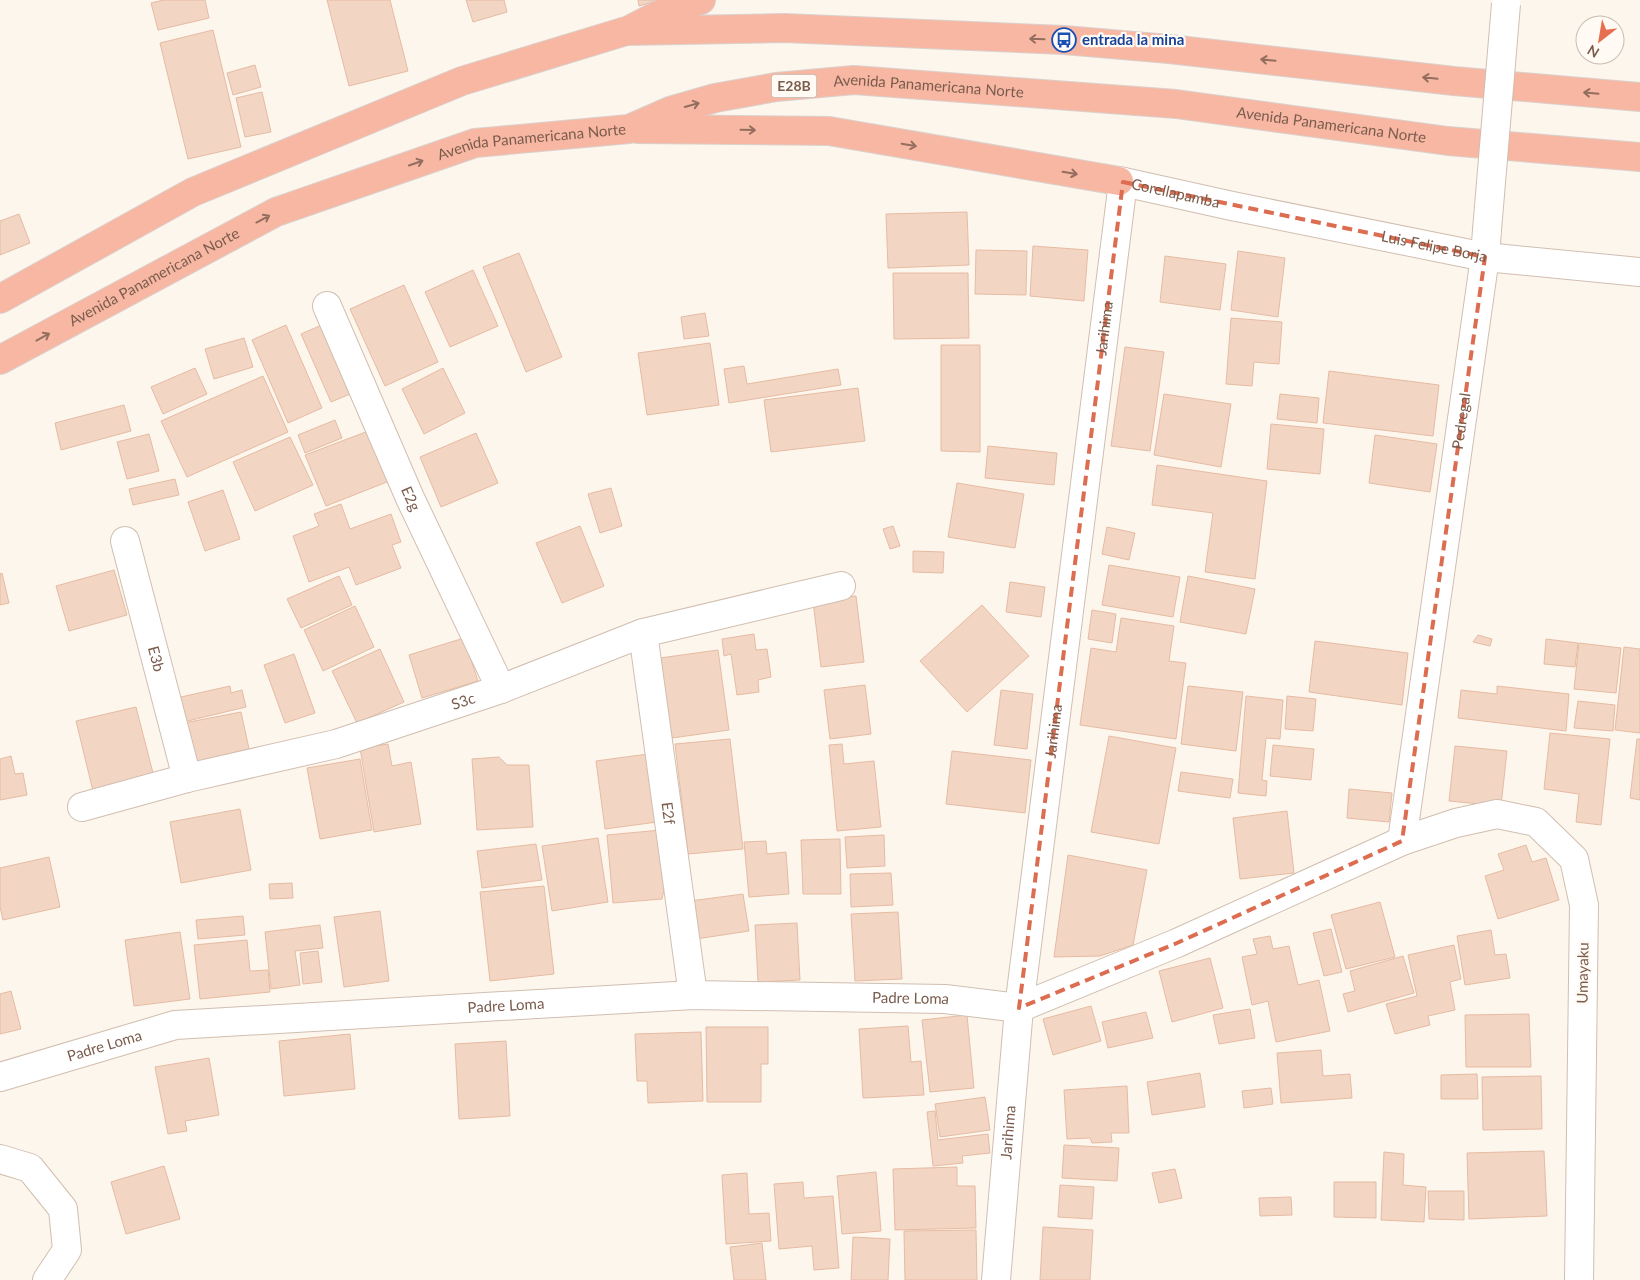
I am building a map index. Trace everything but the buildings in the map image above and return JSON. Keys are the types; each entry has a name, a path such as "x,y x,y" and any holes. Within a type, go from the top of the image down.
{"highway":[{"path":"0,299 193,192 462,81 626,32 664,12 701,0"},
{"path":"626,32 784,28 1064,40 1169,49 1454,81 1640,97"},
{"name":"Avenida Panamericana Norte","path":"0,360 276,212 475,143 630,128 670,111 715,98 776,87 854,80 1176,104 1448,140 1640,157"},
{"path":"630,128 829,131 1121,181"}],"street":[{"name":"Pedregal","path":"1402,841 1486,244 1506,2"},
{"name":"Corellapamba","path":"1121,181 1232,206"},
{"name":"Jarihima","path":"996,1280 1019,1008 1121,181"},
{"name":"Luis Felipe Borja","path":"1232,206 1486,244 1640,272"},
{"name":"E2g","path":"327,306 410,498 501,689"},
{"name":"E3b","path":"125,541 187,778"},
{"name":"S3c","path":"82,807 187,778 336,744 501,689 643,634 841,586"},
{"name":"E2f","path":"643,634 693,995"},
{"name":"Umayaku","path":"1019,1008 1177,943 1402,841 1456,823 1497,814 1536,822 1574,859 1584,905 1579,1280"},
{"name":"Padre Loma","path":"0,1077 175,1026 693,995 944,998 1019,1008"},
{"path":"0,1159 30,1168 63,1209 67,1250 47,1280"}],"highlighted area":[{"path":"1123,182 1485,257 1402,841 1177,943 1019,1008"}],"place":[{"name":"entrada la mina","path":"1064,40"}]}
